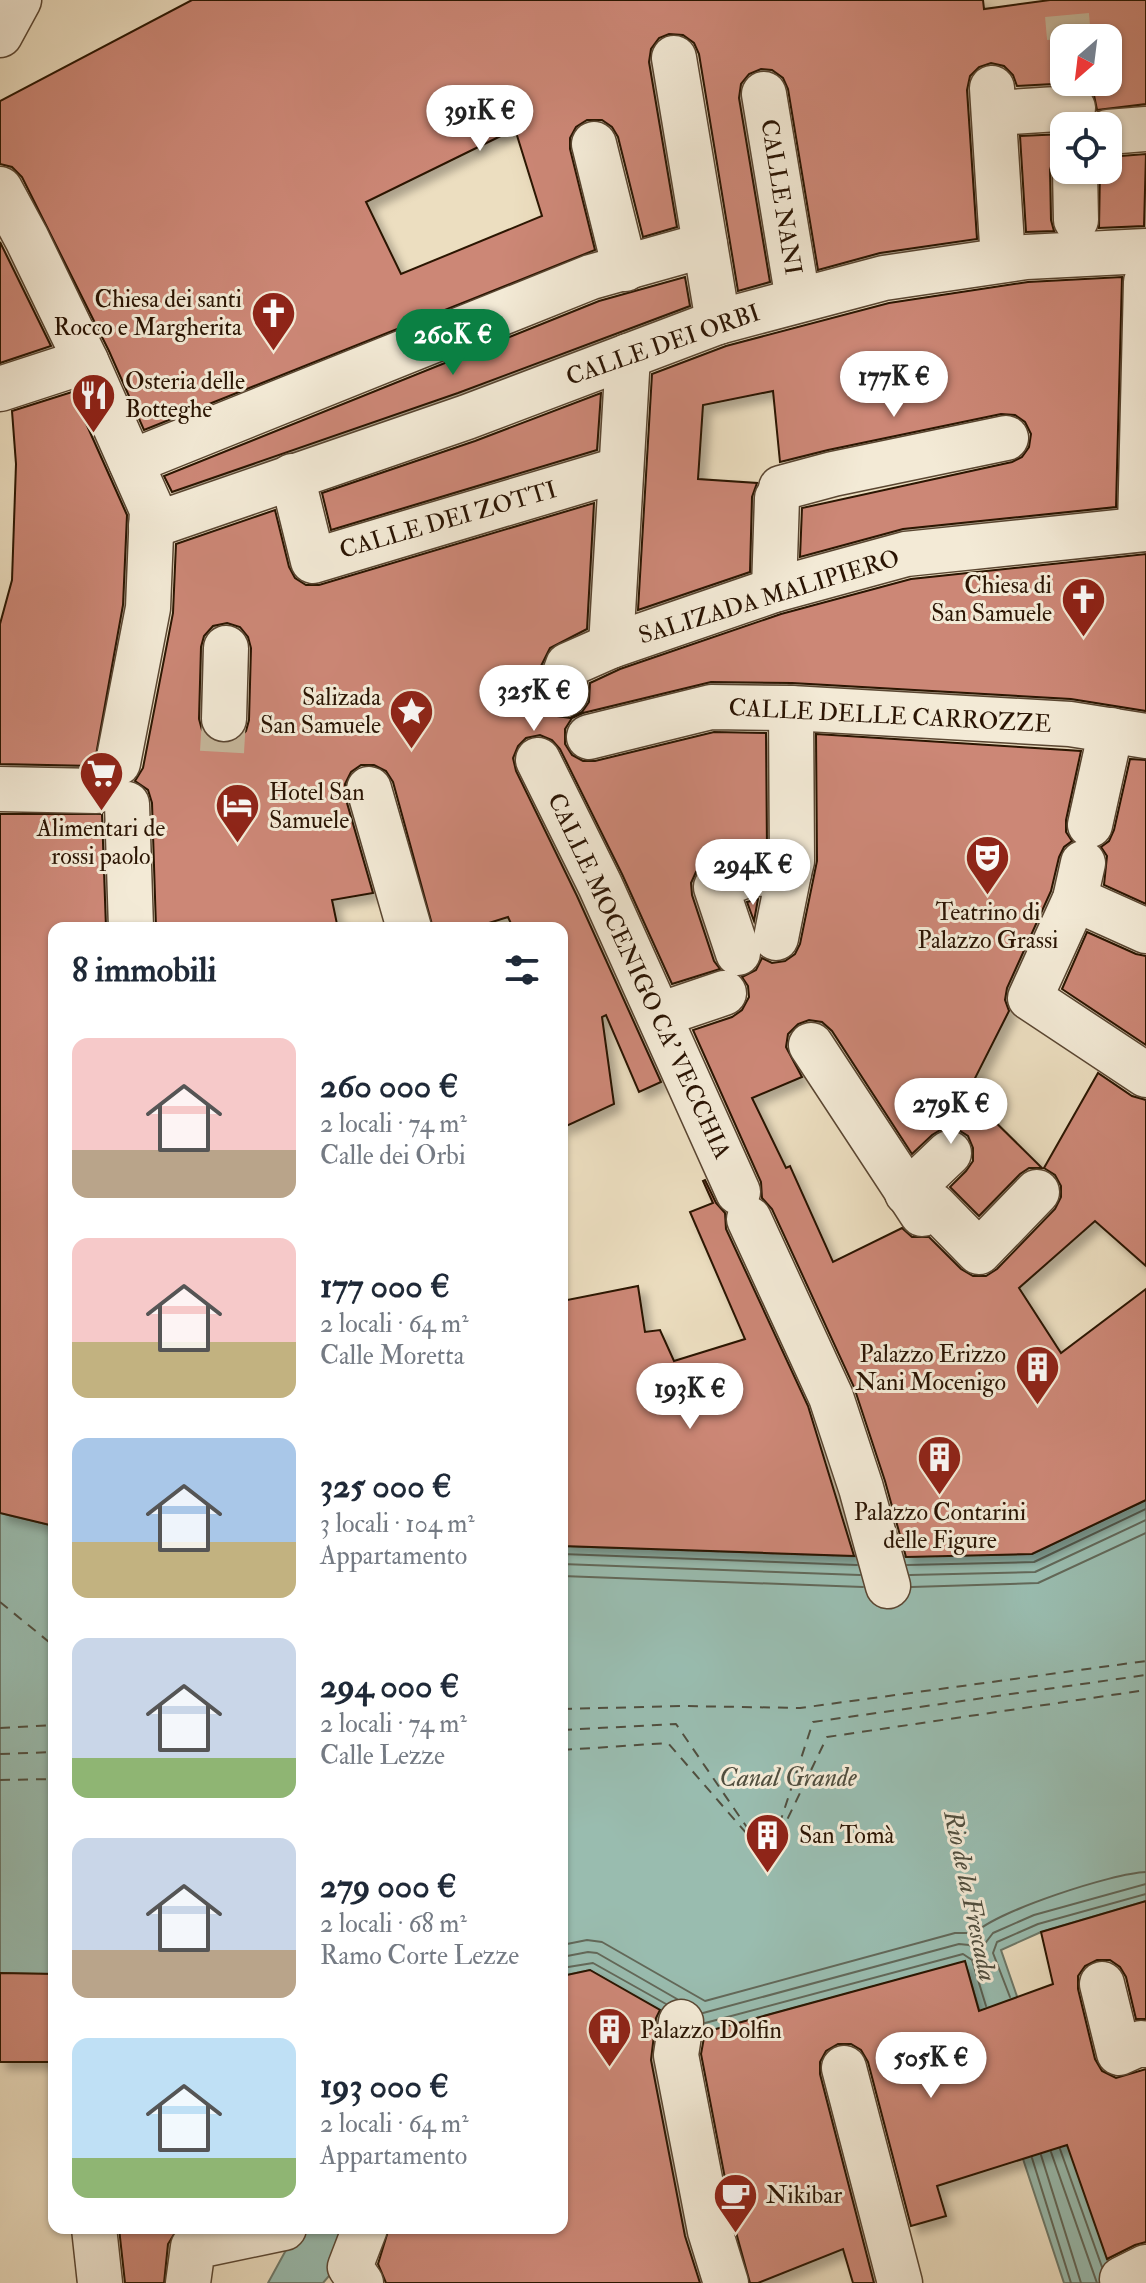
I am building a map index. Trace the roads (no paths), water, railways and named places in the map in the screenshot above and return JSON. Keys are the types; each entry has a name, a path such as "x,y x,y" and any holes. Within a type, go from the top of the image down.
{"street":[{"path":"0,35 19,0"},
{"path":"674,58 718,322"},
{"name":"CALLE NANI","path":"764,94 798,300"},
{"path":"1003,260 999,104 1054,112"},
{"path":"1122,124 1146,129"},
{"path":"594,144 625,269"},
{"path":"1075,184 1076,220"},
{"path":"0,189 135,461 152,510 148,608 114,786 130,922"},
{"path":"135,461 591,277 705,245"},
{"name":"CALLE DEI ORBI","path":"151,526 467,417 718,322 798,300 882,262 1003,260 1146,251"},
{"path":"1143,528 1146,282"},
{"path":"611,646 628,356"},
{"path":"0,389 86,361"},
{"path":"774,590 779,493 833,474 1006,438"},
{"name":"CALLE DEI ZOTTI","path":"292,476 313,561 621,469"},
{"name":"SALIZADA MALIPIERO","path":"566,693 564,676 568,665 611,646 774,590 906,554 1143,528"},
{"path":"224,719 226,648"},
{"name":"CALLE DELLE CARROZZE","path":"589,737 711,707 791,708 1070,724 1128,733"},
{"path":"789,873 749,874 716,887 757,946 789,873 792,861 791,708"},
{"path":"1128,733 1030,998 1146,1075"},
{"name":"CALLE MOCENIGO CA' VECCHIA","path":"538,760 600,885 831,1397 861,1488 888,1586"},
{"path":"0,789 114,786"},
{"path":"369,789 407,922"},
{"path":"1082,862 1146,931"},
{"path":"659,1015 724,993"},
{"path":"811,1045 922,1214 934,1206 979,1252 1037,1192"},
{"path":"907,1193 949,1153"},
{"path":"1102,1984 1119,2053 1141,2043 1146,2045"},
{"path":"681,2022 676,2055 710,2231 726,2283"},
{"path":"844,2068 900,2283"},
{"path":"95,2234 100,2283"},
{"path":"190,2265 269,2234"}],"water":[{"name":"Canal Grande","path":"1146,1500 1146,1901 1041,1932 1001,1950 1116,2283 1064,2283 1023,2159 965,1962 697,2034 590,1970 568,1975 568,1546 876,1557 1032,1554"},
{"path":"0,1513 48,1525 48,1974 0,1973"},
{"path":"295,2234 347,2234 339,2264 323,2283 268,2283"}],"tunnel":[{"path":"1067,15 1068,24"},
{"path":"222,752 224,719"}],"place":[{"name":"Chiesa dei santi Rocco e Margherita","path":"273,352"},
{"name":"Osteria delle Botteghe","path":"94,434"},
{"name":"Chiesa di San Samuele","path":"1083,638"},
{"name":"Salizada San Samuele","path":"412,750"},
{"name":"Alimentari de rossi paolo","path":"101,813"},
{"name":"Hotel San Samuele","path":"238,845"},
{"name":"Teatrino di Palazzo Grassi","path":"988,897"},
{"name":"Palazzo Erizzo Nani Mocenigo","path":"1037,1407"},
{"name":"Palazzo Contarini delle Figure","path":"940,1497"},
{"name":"San Tomà","path":"768,1874"},
{"name":"Palazzo Dolfin","path":"609,2069"},
{"name":"Nikibar","path":"735,2234"}],"water label":[{"name":"Rio de la Frescada","path":"970,1896"}]}
